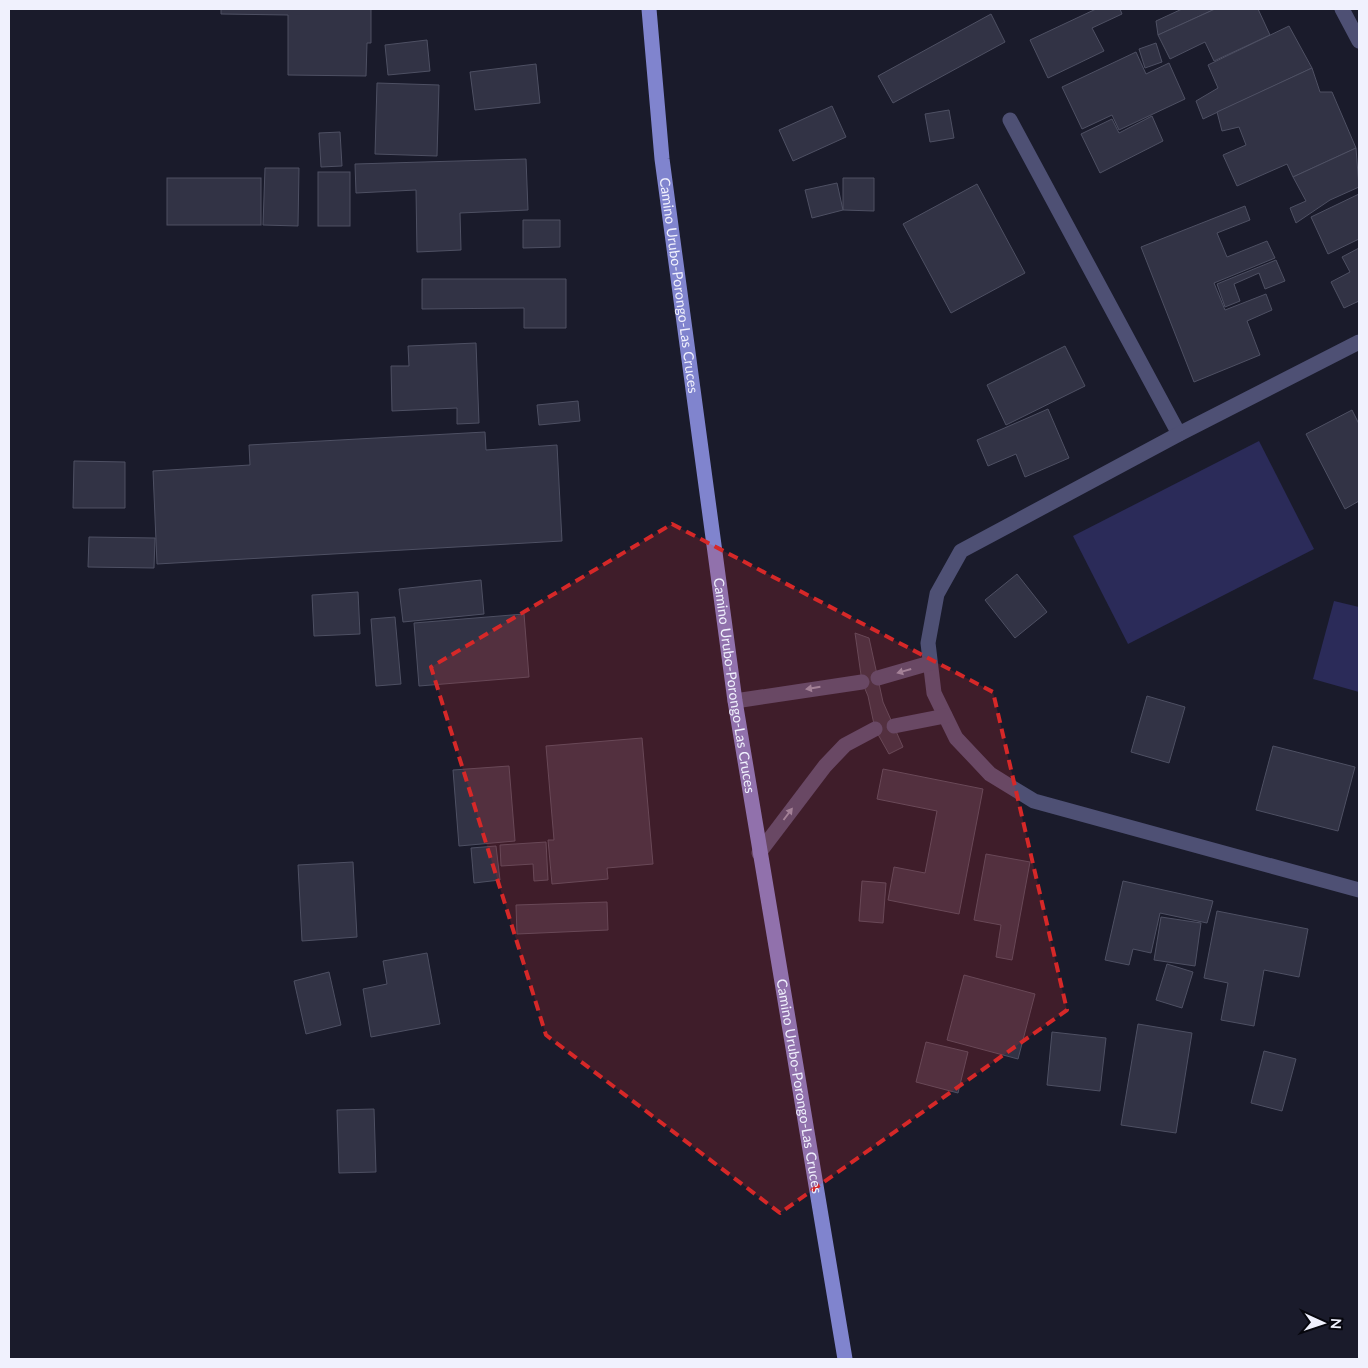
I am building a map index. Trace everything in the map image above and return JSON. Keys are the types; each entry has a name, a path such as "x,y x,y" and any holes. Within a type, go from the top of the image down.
{"main road":[{"name":"Camino Urubo-Porongo-Las Cruces","path":"650,9 662,159 735,701 759,853 846,1359"}],"street":[{"path":"1342,9 1359,40"},
{"path":"1010,120 1179,434"},
{"path":"1359,342 1179,434 961,551 937,594 928,643 934,693 956,738 990,774 1034,801 1359,890"},
{"path":"878,678 930,663"},
{"path":"735,701 862,682"},
{"path":"894,726 945,716"},
{"path":"759,853 825,766 844,745 875,729"}],"highlighted area":[{"path":"672,524 993,692 1067,1010 780,1213 546,1035 431,667"}],"shaded area":[{"path":"1259,441 1314,549 1128,644 1073,536"},
{"path":"1334,601 1359,607 1359,692 1313,679"}],"building":[{"path":"221,9 371,9 371,43 367,43 366,76 288,75 288,15 221,14"},
{"path":"1096,9 1120,9 1122,14 1092,28 1104,51 1048,78 1030,40"},
{"path":"1182,9 1215,9 1158,35 1156,21"},
{"path":"1215,9 1258,9 1270,35 1214,61 1205,42 1170,59 1158,35"},
{"path":"991,14 1005,42 893,103 878,76"},
{"path":"1289,26 1312,68 1203,119 1196,101 1218,88 1208,65"},
{"path":"427,40 430,71 388,75 385,45"},
{"path":"1156,43 1162,62 1145,68 1139,49"},
{"path":"1136,52 1146,74 1169,63 1185,99 1119,130 1112,115 1082,129 1062,87"},
{"path":"536,64 540,103 475,110 470,72"},
{"path":"1312,68 1320,92 1332,92 1356,148 1293,177 1287,164 1237,186 1223,155 1246,145 1239,127 1222,131 1217,112"},
{"path":"377,83 439,85 437,156 375,154"},
{"path":"832,106 846,137 793,161 779,130"},
{"path":"949,110 954,138 930,142 925,114"},
{"path":"1152,116 1163,141 1100,173 1081,134 1112,119 1119,133"},
{"path":"340,132 342,166 321,167 319,133"},
{"path":"1356,148 1359,187 1330,200 1296,223 1290,208 1306,201 1293,177"},
{"path":"526,159 528,210 460,213 461,250 417,252 416,190 356,193 355,164"},
{"path":"265,168 299,168 298,226 263,225"},
{"path":"318,172 350,172 350,226 318,226"},
{"path":"167,178 261,178 261,225 167,225"},
{"path":"843,178 874,178 874,211 843,210"},
{"path":"837,183 843,210 812,218 805,190"},
{"path":"977,184 1025,273 951,313 903,224"},
{"path":"1359,194 1359,239 1328,254 1311,217"},
{"path":"1245,206 1250,220 1217,233 1227,257 1267,241 1275,258 1214,283 1225,310 1266,294 1272,310 1247,321 1260,355 1194,382 1141,247"},
{"path":"523,220 560,220 560,247 523,248"},
{"path":"1359,248 1359,301 1344,308 1331,282 1350,272 1342,257"},
{"path":"1276,260 1285,281 1265,289 1259,273 1234,284 1240,301 1225,307 1217,284"},
{"path":"422,279 566,279 566,328 524,328 524,308 422,309"},
{"path":"476,343 479,423 457,424 457,408 392,411 391,366 409,366 408,346"},
{"path":"1065,346 1085,386 1006,425 987,385"},
{"path":"578,401 580,421 539,425 537,405"},
{"path":"1048,409 1069,458 1025,477 1016,454 988,466 977,440"},
{"path":"1352,410 1359,424 1359,501 1345,509 1306,434"},
{"path":"485,432 486,450 557,445 562,541 157,564 153,471 250,465 249,445"},
{"path":"74,461 125,462 125,508 73,508"},
{"path":"89,537 155,538 154,568 88,567"},
{"path":"1017,574 1047,612 1015,638 985,600"},
{"path":"481,580 484,614 403,622 399,589"},
{"path":"358,592 360,634 314,636 312,595"},
{"path":"524,614 529,677 419,686 414,623"},
{"path":"395,617 401,684 376,686 371,619"},
{"path":"855,633 869,638 883,702 903,747 889,754 875,729 868,696 862,682"},
{"path":"1147,696 1185,707 1169,763 1131,752"},
{"path":"642,738 653,864 607,868 608,879 552,884 548,840 554,840 546,746"},
{"path":"1273,746 1355,767 1338,831 1256,810"},
{"path":"509,766 515,841 459,846 453,770"},
{"path":"883,769 983,789 959,914 888,900 894,867 925,873 937,811 877,799"},
{"path":"546,842 548,880 534,881 533,864 501,866 500,845"},
{"path":"496,846 500,880 474,883 471,848"},
{"path":"986,854 1030,862 1012,960 996,957 1001,925 974,920"},
{"path":"353,862 357,937 302,941 298,865"},
{"path":"862,881 886,883 883,923 859,921"},
{"path":"1123,881 1213,901 1207,923 1160,913 1151,953 1133,949 1129,965 1105,960"},
{"path":"607,902 608,930 517,934 516,905"},
{"path":"1217,911 1308,929 1299,977 1264,970 1254,1026 1221,1020 1228,983 1204,978"},
{"path":"1161,917 1201,923 1195,966 1154,960"},
{"path":"427,953 440,1024 371,1037 363,989 387,984 383,961"},
{"path":"1167,964 1193,972 1182,1008 1156,1000"},
{"path":"329,972 341,1025 306,1034 294,981"},
{"path":"964,975 1035,994 1018,1059 947,1040"},
{"path":"1138,1024 1192,1033 1176,1133 1121,1125"},
{"path":"1052,1032 1106,1038 1100,1091 1047,1085"},
{"path":"926,1042 968,1052 958,1093 916,1082"},
{"path":"1264,1051 1296,1059 1282,1111 1251,1103"},
{"path":"374,1109 376,1172 339,1173 337,1110"}]}
